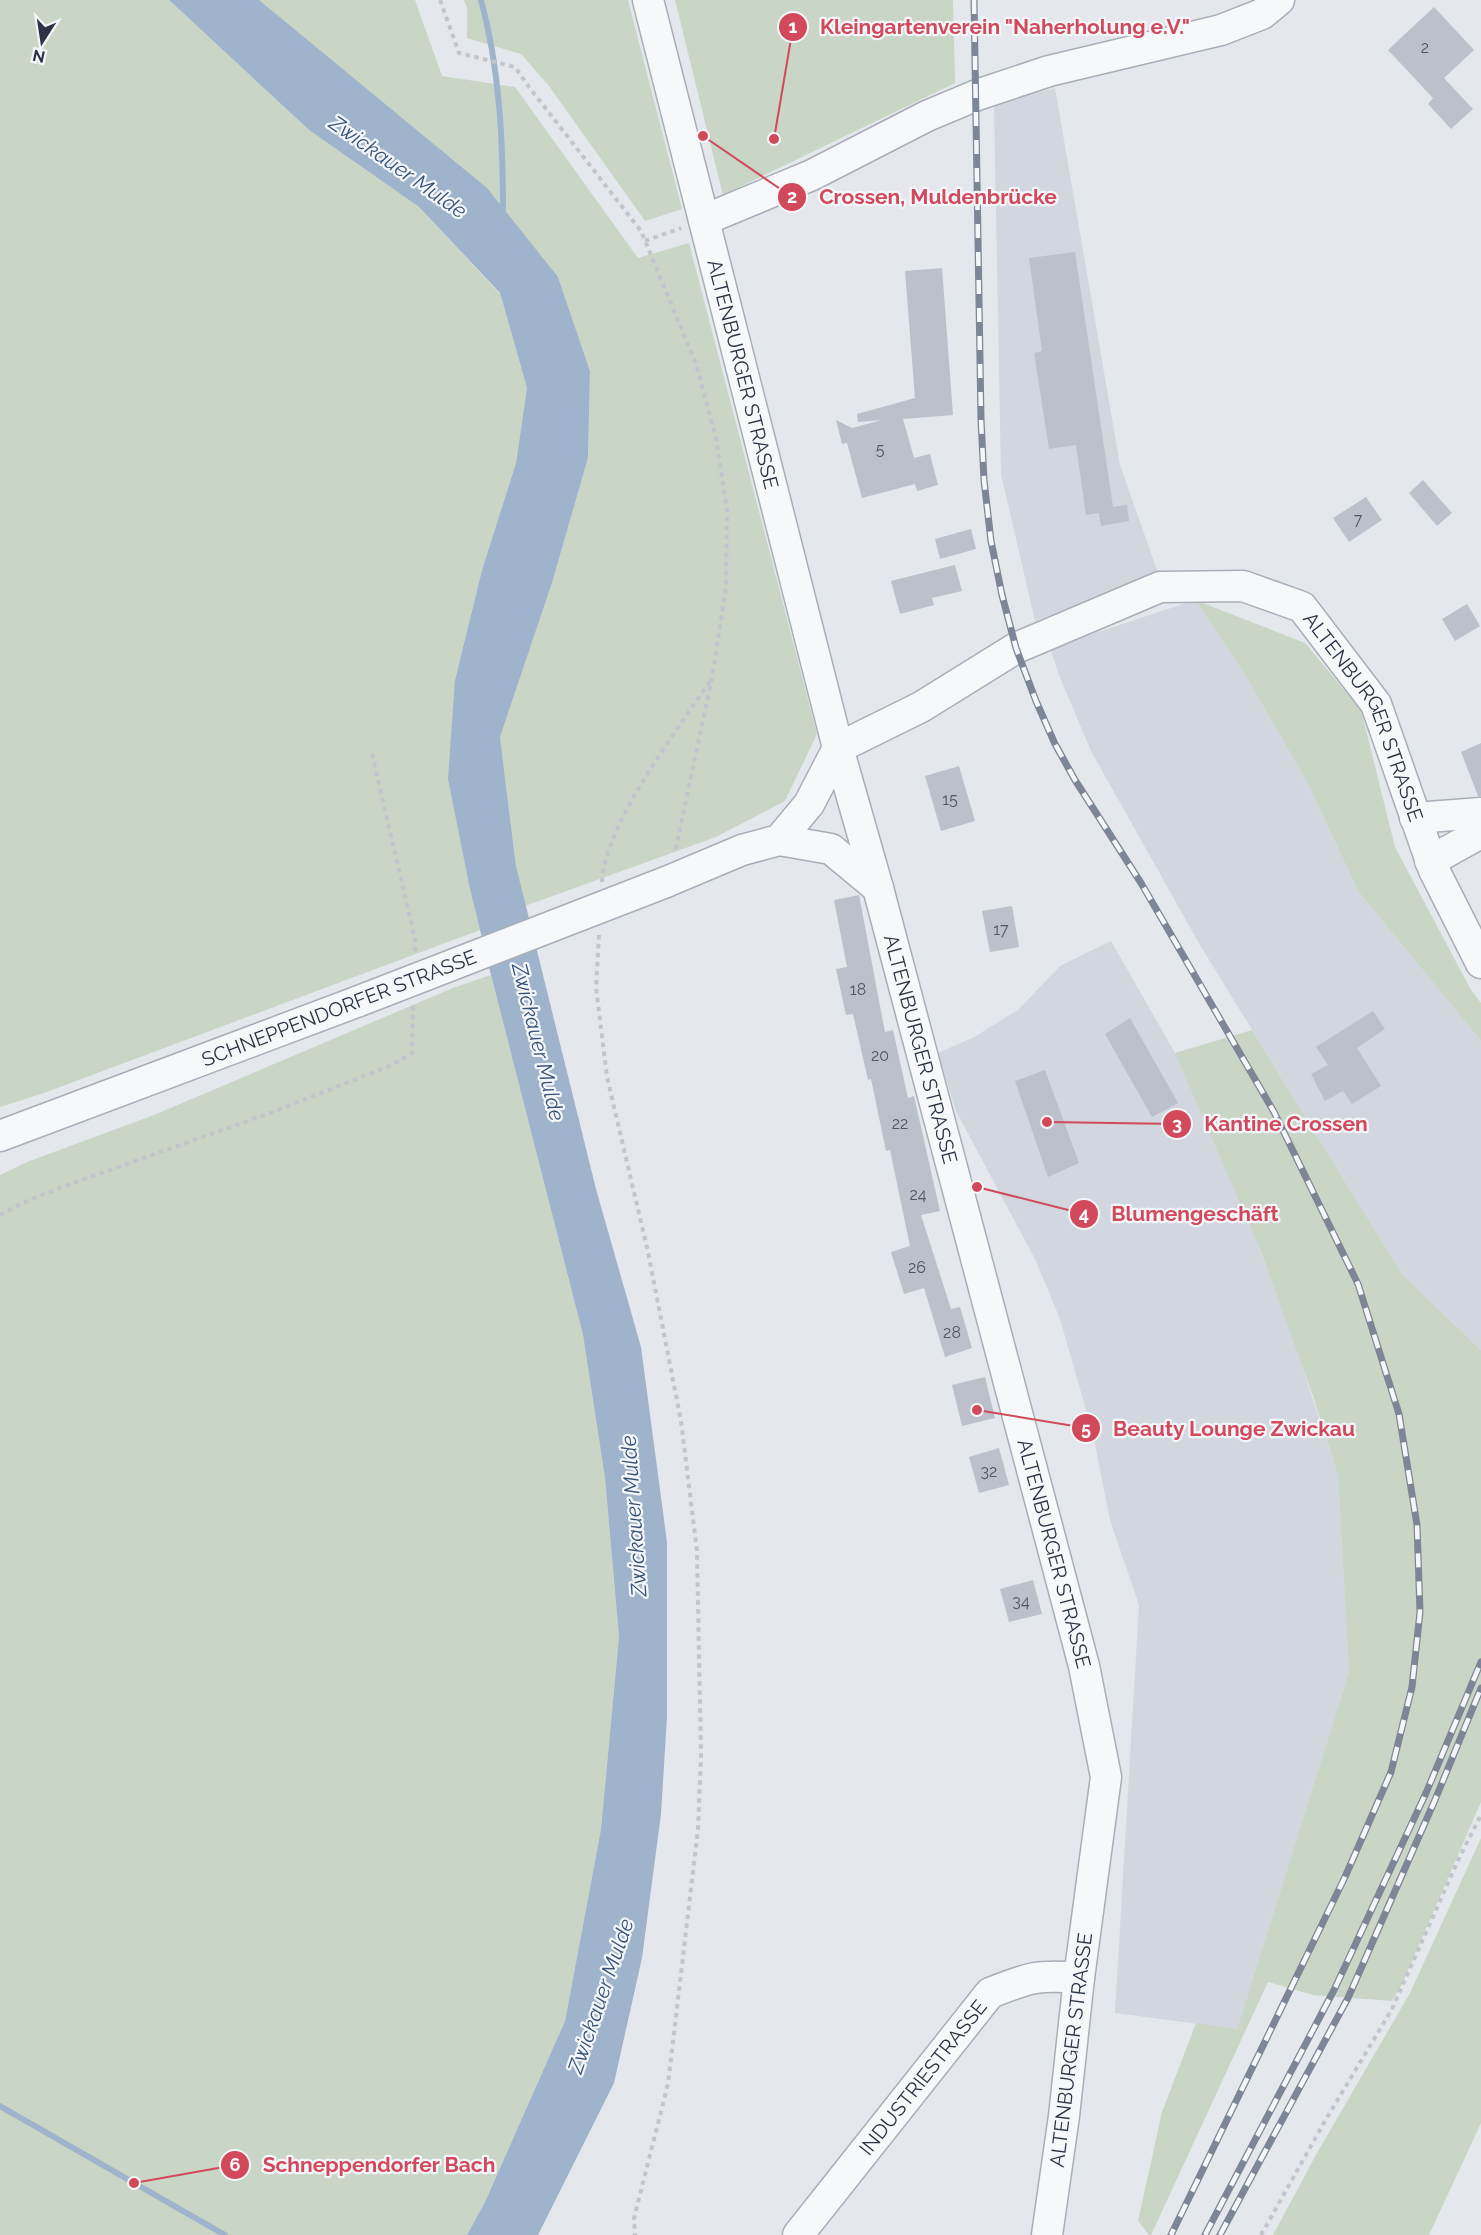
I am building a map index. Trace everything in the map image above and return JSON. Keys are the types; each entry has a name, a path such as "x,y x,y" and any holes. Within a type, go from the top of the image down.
{"street":[{"name":"ALTENBURGER STRASSE","path":"648,0 838,748 878,888 1084,1666 1106,1777 1047,2235"},
{"path":"704,220 812,175 927,116 976,95 1049,71 1221,30 1262,14 1279,0"},
{"name":"ALTENBURGER STRASSE","path":"838,748 921,706 1016,648 1160,586 1243,586 1302,607 1376,704 1430,861 1481,963"},
{"path":"779,840 809,804 838,748"},
{"path":"1416,818 1481,813"},
{"path":"1430,861 1481,832"},
{"name":"SCHNEPPENDORFER STRASSE","path":"0,1136 359,1001 666,882 742,850 779,840 831,849 878,888"},
{"name":"INDUSTRIESTRASSE","path":"798,2235 990,1993 1026,1978 1051,1975 1079,1978"}],"path":[{"path":"440,0 459,52 466,56 515,66 641,231 696,364 716,438 727,510 726,587 712,678 675,854 666,882"},
{"path":"645,241 704,220"},
{"path":"603,867 625,813 712,678"},
{"path":"596,988 608,1077 648,1252 681,1421 697,1551 701,1756 698,1829 668,2084 634,2218 635,2235"},
{"path":"1261,2235 1392,2009 1459,1858 1481,1815"}],"shaded area":[{"path":"1055,88 1120,465 1158,573 1035,621 1001,474 994,105"},
{"path":"1195,600 1244,673 1307,782 1358,891 1481,1041 1481,1350 1402,1274 1200,945 1091,751 1059,675 1050,648"},
{"path":"1111,941 1175,1053 1229,1168 1291,1332 1338,1476 1349,1672 1237,2029 1115,2013 1139,1605 1110,1520 1093,1434 1060,1319 1036,1261 956,1111 938,1053 974,1037 1018,1010 1060,966"}],"green space":[{"path":"0,0 169,0 309,130 419,207 500,294 527,388 516,463 482,570 455,680 470,889 480,930 44,1093 0,1107"},
{"path":"259,0 415,0 442,76 515,87 638,258 689,243 817,734 785,801 716,837 525,906 516,866 500,737 552,583 588,458 590,371 558,277"},
{"path":"464,0 628,0 682,209 645,221 549,86 521,54 467,38 467,8"},
{"path":"675,0 953,0 955,83 723,195"},
{"path":"1195,600 1305,643 1361,710 1395,847 1471,990 1481,1003 1481,1041 1358,891 1307,782 1244,673"},
{"path":"491,975 583,1335 605,1478 619,1637 601,1829 565,2021 485,2202 467,2235 0,2235 0,1175 27,1162 154,1115 453,988"},
{"path":"1252,1030 1402,1274 1481,1350 1481,1802 1402,1984 1392,2001 1313,1995 1268,1982 1151,2235 1149,2235 1138,2221 1162,2112 1196,2023 1237,2029 1349,1672 1338,1476 1313,1396 1260,1249 1175,1053"},
{"path":"1481,1838 1481,2123 1429,2235 1273,2235 1317,2153 1410,1993"}],"water":[{"name":"Zwickauer Mulde","path":"169,0 259,0 487,188 558,277 590,371 588,458 552,583 500,737 516,866 596,1189 641,1347 667,1542 667,1717 661,1814 642,1958 614,2083 538,2235 467,2235 485,2202 565,2021 601,1829 619,1637 605,1478 583,1335 470,889 448,779 455,680 482,570 516,463 527,388 500,293 419,207 309,130"}],"building":[{"path":"1434,7 1474,50 1444,78 1473,109 1451,129 1428,104 1433,98 1388,50"},
{"path":"1075,252 1113,507 1127,505 1129,521 1101,526 1099,513 1086,515 1076,445 1049,449 1034,353 1042,351 1029,258"},
{"path":"942,268 953,415 903,419 914,458 930,454 938,485 917,491 915,484 862,498 847,443 842,444 836,420 852,428 882,420 858,422 857,414 915,398 905,271"},
{"path":"1423,480 1452,513 1437,526 1409,493"},
{"path":"1366,497 1382,520 1349,542 1333,518"},
{"path":"971,529 976,549 940,559 935,539"},
{"path":"955,565 962,591 932,598 934,605 900,614 891,581"},
{"path":"1467,604 1480,626 1455,641 1442,619"},
{"path":"1481,743 1481,796 1478,796 1461,752"},
{"path":"959,766 975,821 941,831 925,776"},
{"path":"859,895 885,1032 893,1030 908,1098 914,1096 940,1211 921,1215 951,1309 960,1307 972,1348 945,1357 924,1288 904,1294 891,1252 910,1246 890,1150 886,1151 871,1079 868,1080 853,1014 846,1015 836,969 847,967 834,900"},
{"path":"1012,906 1019,947 990,952 982,911"},
{"path":"1373,1011 1385,1029 1357,1048 1381,1086 1352,1104 1343,1091 1325,1101 1311,1074 1328,1065 1316,1047"},
{"path":"1130,1018 1178,1103 1152,1117 1105,1034"},
{"path":"1045,1070 1079,1163 1048,1177 1015,1081"},
{"path":"985,1377 995,1418 962,1426 952,1385"},
{"path":"999,1448 1009,1485 979,1493 969,1457"},
{"path":"1033,1580 1042,1614 1009,1622 1000,1589"}],"waterway":[{"path":"481,0 492,53 499,106 503,214"},
{"path":"0,2106 225,2235"}],"railway":[{"path":"974,0 984,480 991,541 1016,648 1055,744 1075,780 1141,883 1274,1112 1358,1284 1399,1414 1417,1525 1420,1612 1412,1687 1391,1772 1345,1877 1171,2235"},
{"path":"1205,2235 1334,1990 1426,1793 1481,1662"},
{"path":"1220,2235 1348,1998 1435,1800 1481,1688"}],"place":[{"name":"Crossen, Muldenbrücke","path":"703,136"},
{"name":"Kleingartenverein \"Naherholung e.V.\"","path":"774,139"},
{"name":"Kantine Crossen","path":"1047,1122"},
{"name":"Blumengeschäft","path":"977,1187"},
{"name":"Beauty Lounge Zwickau","path":"977,1410"},
{"name":"Schneppendorfer Bach","path":"134,2183"}]}
